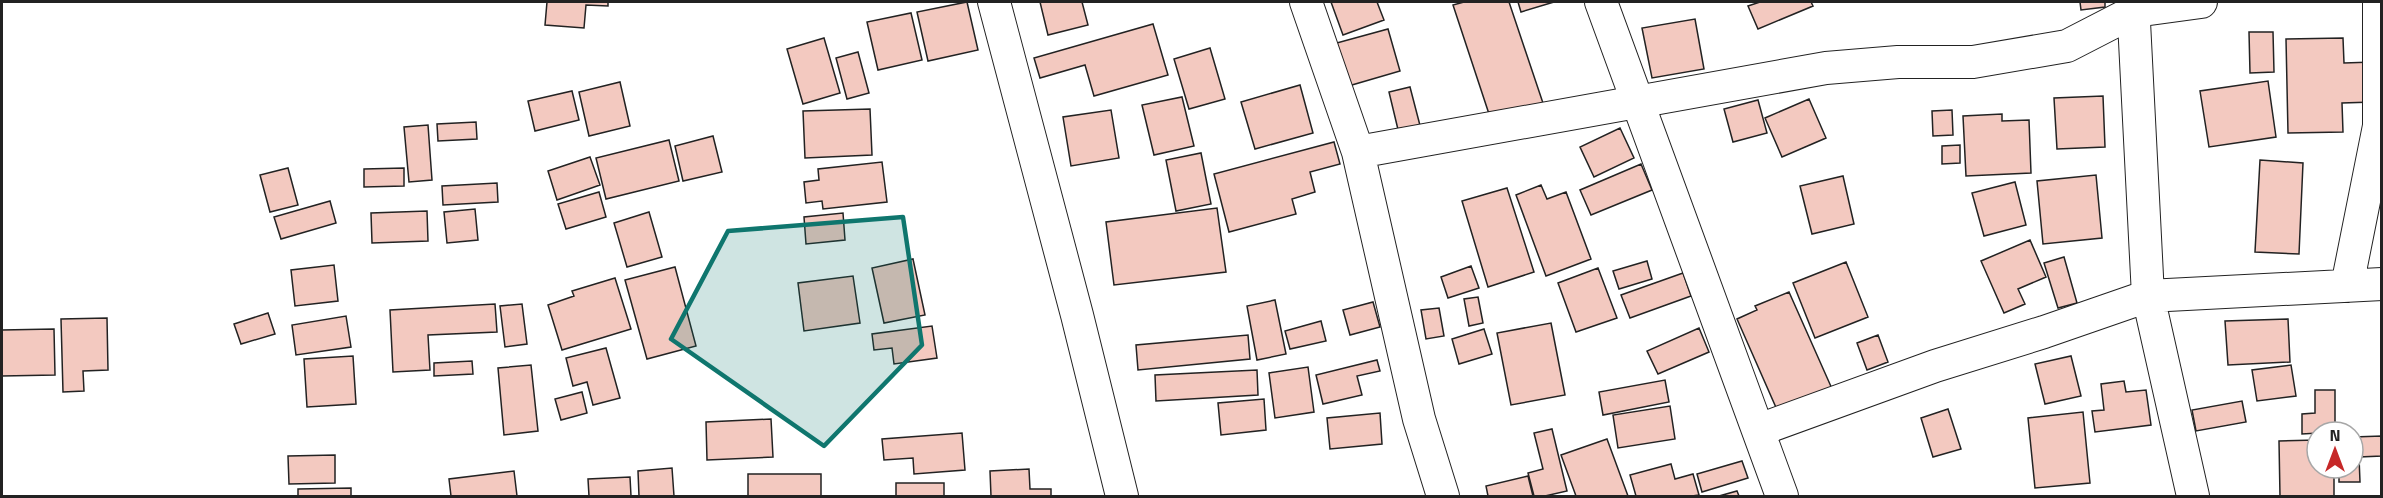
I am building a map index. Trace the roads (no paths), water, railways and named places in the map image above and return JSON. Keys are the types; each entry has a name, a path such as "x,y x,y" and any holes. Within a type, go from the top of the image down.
{"street":[{"path":"994,2 1077,315 1122,496"},
{"path":"1306,2 1358,152 1419,418 1443,496"},
{"path":"1601,2 1782,496"},
{"path":"1358,152 1826,68 1898,62 1973,62 2067,46 2134,6 2201,2"},
{"path":"2347,286 2379,126 2379,2"},
{"path":"2134,6 2148,296 2193,496"},
{"path":"1759,430 1935,366 2148,296 2382,284"}]}
